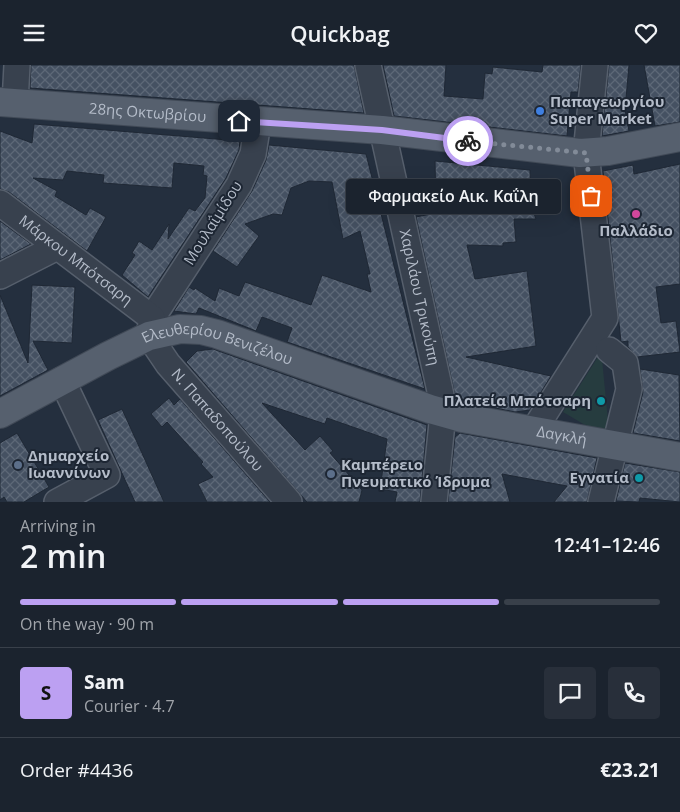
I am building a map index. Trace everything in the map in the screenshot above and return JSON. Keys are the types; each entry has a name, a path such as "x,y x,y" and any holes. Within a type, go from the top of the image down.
{"main road":[{"name":"28ης Οκτωβρίου","path":"7,103 382,130 586,153 680,137"},
{"name":"Ελευθερίου Βενιζέλου","path":"0,414 62,381 150,327 201,330 443,413"},
{"name":"Δαγκλή","path":"443,413 615,443 680,457"}],"street":[{"path":"7,103 17,65"},
{"name":"Χαριλάου Τρικούπη","path":"368,65 440,388 443,413 434,502"},
{"path":"596,65 586,153 609,350 615,443 601,502"},
{"name":"Μουλαΐμίδου","path":"150,327 239,185 254,154 258,122"},
{"name":"Μάρκου Μπότσαρη","path":"0,203 57,247 150,327"},
{"path":"0,276 57,247"},
{"path":"534,430 605,318"},
{"name":"Ν. Παπαδοπούλου","path":"150,327 168,364 290,502"},
{"path":"57,502 107,475 62,381"}],"green space":[{"path":"598,357 602,359 609,431 597,432 563,412"}],"building":[{"path":"31,65 354,65 364,113 30,88"},
{"path":"383,65 446,65 444,96 483,99 485,73 492,74 493,67 542,72 543,65 581,65 578,92 571,92 567,136 394,116"},
{"path":"609,65 629,65 625,110 629,131 602,136"},
{"path":"644,65 680,65 680,122 655,126"},
{"path":"34,124 240,141 239,150 226,178 148,297 122,275 135,255 132,253 139,241 152,250 169,224 168,239 189,208 195,211 205,198 207,176 203,175 204,166 174,163 172,188 103,183 104,175 67,171 63,180 33,178 57,191 55,196 86,215 90,208 106,217 87,251 9,192 0,189 0,131 32,143"},
{"path":"269,145 366,154 425,389 287,342 292,328 262,317 256,331 199,308 196,314 174,311 189,287 194,290 195,288 215,301 219,288 239,296 245,282 311,305 322,275 371,292 367,274 370,274 360,231 343,239 332,182 309,181 291,188 282,215 273,214 245,224 259,236 237,267 213,251 252,191 266,160"},
{"path":"435,161 530,170 531,205 536,219 514,219 516,242 503,243 503,246 467,245 475,279 527,271 536,346 466,357 551,376 530,410 515,412 456,400 416,217 436,213"},
{"path":"680,164 680,284 656,287 661,323 676,321 680,352 637,357 628,347 628,341 621,342 603,171 633,165 634,174"},
{"path":"0,221 31,244 0,260"},
{"path":"32,285 75,287 72,343 33,341 48,370 0,396 0,295 28,363"},
{"path":"213,349 427,425 420,502 395,502 397,492 380,489 387,439 327,418 325,424 262,403 305,450 320,436 333,451 330,453 362,490 359,502 307,502 186,362 197,351"},
{"path":"640,369 679,375 680,441 633,433 643,392"},
{"path":"169,398 174,405 180,399 270,502 207,502 198,484 213,477 201,464 203,462 167,422 162,427 151,414"},
{"path":"122,409 164,502 135,502 98,420"},
{"name":"Δημαρχείο Ιωαννίνων","path":"17,433 49,487 24,502 7,502 4,497 0,500 0,443"},
{"path":"460,433 597,458 587,502 554,502 567,486 502,474 510,502 448,502 455,437"},
{"name":"Εγνατία","path":"625,463 680,472 680,502 640,498 639,502 616,501"}],"way so far":[{"path":"468,141 560,152 586,153 591,196"}],"place":[{"name":"Παπαγεωργίου Super Market","path":"540,111"},
{"name":"Φαρμακείο Αικ. Καΐλη","path":"591,196"},
{"name":"Παλλάδιο","path":"636,214"},
{"name":"Πλατεία Μπότσαρη","path":"601,401"},
{"name":"Δημαρχείο Ιωαννίνων","path":"18,465"},
{"name":"Καμπέρειο Πνευματικό Ίδρυμα","path":"331,474"},
{"name":"Εγνατία","path":"639,478"}],"route":[{"path":"239,121 382,130 468,141"}]}
